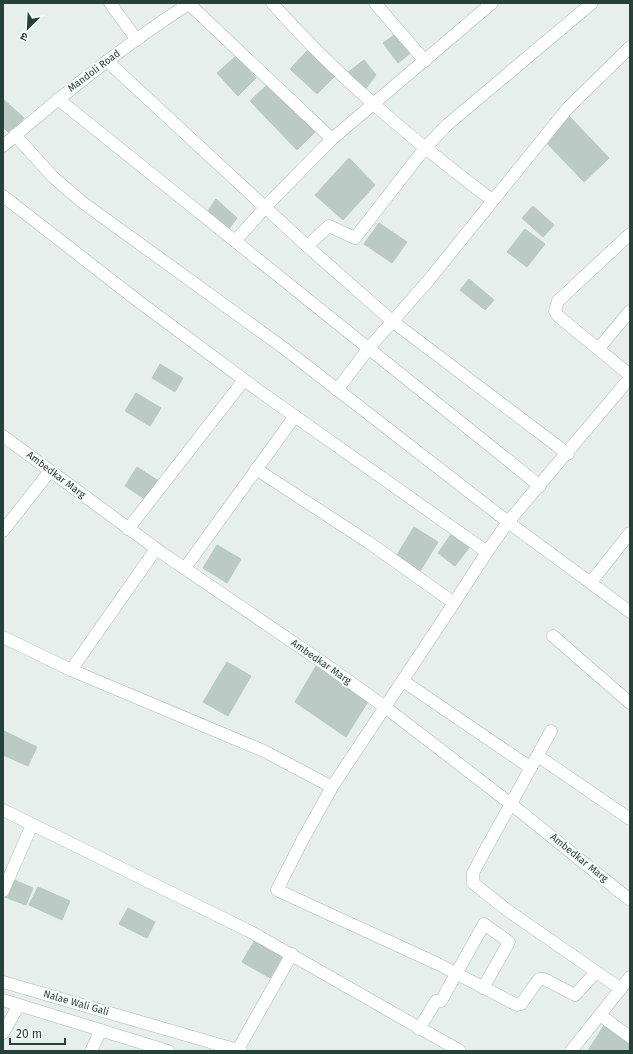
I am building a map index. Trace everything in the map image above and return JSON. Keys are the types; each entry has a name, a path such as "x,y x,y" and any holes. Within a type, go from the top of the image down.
{"street":[{"path":"110,3 137,40"},
{"path":"272,3 304,40 374,103 425,148 492,200"},
{"path":"375,3 425,61"},
{"path":"235,241 332,139 492,3"},
{"path":"307,246 329,226 355,238 425,148 447,124 592,3"},
{"path":"190,4 332,139"},
{"name":"Mandoli Road","path":"3,146 58,99 107,61 190,4"},
{"path":"337,390 369,348 428,280 567,109 630,48"},
{"path":"107,61 265,208 392,321 568,454"},
{"path":"58,99 540,486"},
{"path":"15,135 53,177 71,193 285,349 508,522 630,612"},
{"path":"3,196 138,301 244,380 487,552"},
{"path":"630,234 556,305 555,311 558,316 599,348 630,375"},
{"path":"599,348 630,311"},
{"path":"596,972 575,995 544,979 539,979 519,1006 456,973 277,890 332,787 487,552 508,522 568,454 630,378"},
{"path":"128,529 244,380"},
{"path":"185,568 295,416"},
{"name":"Ambedkar Marg","path":"3,436 156,549 325,664 385,707 511,804 630,900"},
{"path":"256,469 368,542 454,603"},
{"path":"3,531 50,471"},
{"path":"591,582 630,533"},
{"path":"71,670 156,549"},
{"path":"553,636 630,703"},
{"path":"5,643 231,736 292,765 332,787"},
{"path":"403,681 531,768"},
{"path":"551,732 474,873 473,883 507,910 621,988"},
{"path":"538,756 630,819"},
{"path":"3,810 251,932 460,1051"},
{"path":"3,891 32,825"},
{"path":"419,1029 436,1001 441,1001 484,924 509,942 483,988"},
{"path":"239,1051 292,954"},
{"path":"571,1051 630,977"},
{"name":"Nalae Wali Gali","path":"3,982 239,1051"},
{"path":"3,1000 168,1051"},
{"path":"3,1033 19,1005"},
{"path":"600,1015 630,1037"},
{"path":"91,1051 101,1030"}],"building":[{"path":"397,33 413,51 398,63 383,43"},
{"path":"308,50 335,76 317,94 290,69"},
{"path":"236,56 256,78 238,96 217,73"},
{"path":"364,60 376,75 364,91 347,73"},
{"path":"268,84 316,131 297,150 250,101"},
{"path":"3,99 24,118 10,134 3,127"},
{"path":"569,116 609,158 584,182 544,140"},
{"path":"349,158 375,185 343,220 315,195"},
{"path":"216,199 237,218 228,230 205,215"},
{"path":"533,206 554,225 543,237 522,218"},
{"path":"379,223 407,242 392,263 364,244"},
{"path":"525,229 545,244 527,267 507,252"},
{"path":"469,279 494,300 485,310 460,290"},
{"path":"160,364 183,378 175,392 152,378"},
{"path":"136,393 161,408 150,426 125,411"},
{"path":"137,467 160,482 148,501 125,486"},
{"path":"414,527 438,542 419,573 395,558"},
{"path":"452,533 472,544 455,566 438,553"},
{"path":"217,545 241,559 227,583 203,568"},
{"path":"227,662 251,676 228,716 203,702"},
{"path":"316,666 369,700 346,737 295,702"},
{"path":"4,731 37,747 28,766 3,755"},
{"path":"12,879 33,888 26,905 5,897"},
{"path":"38,887 70,901 62,920 29,905"},
{"path":"128,908 155,922 147,938 119,924"},
{"path":"256,938 284,954 270,978 242,962"},
{"path":"606,1022 630,1041 630,1051 588,1051"}]}
